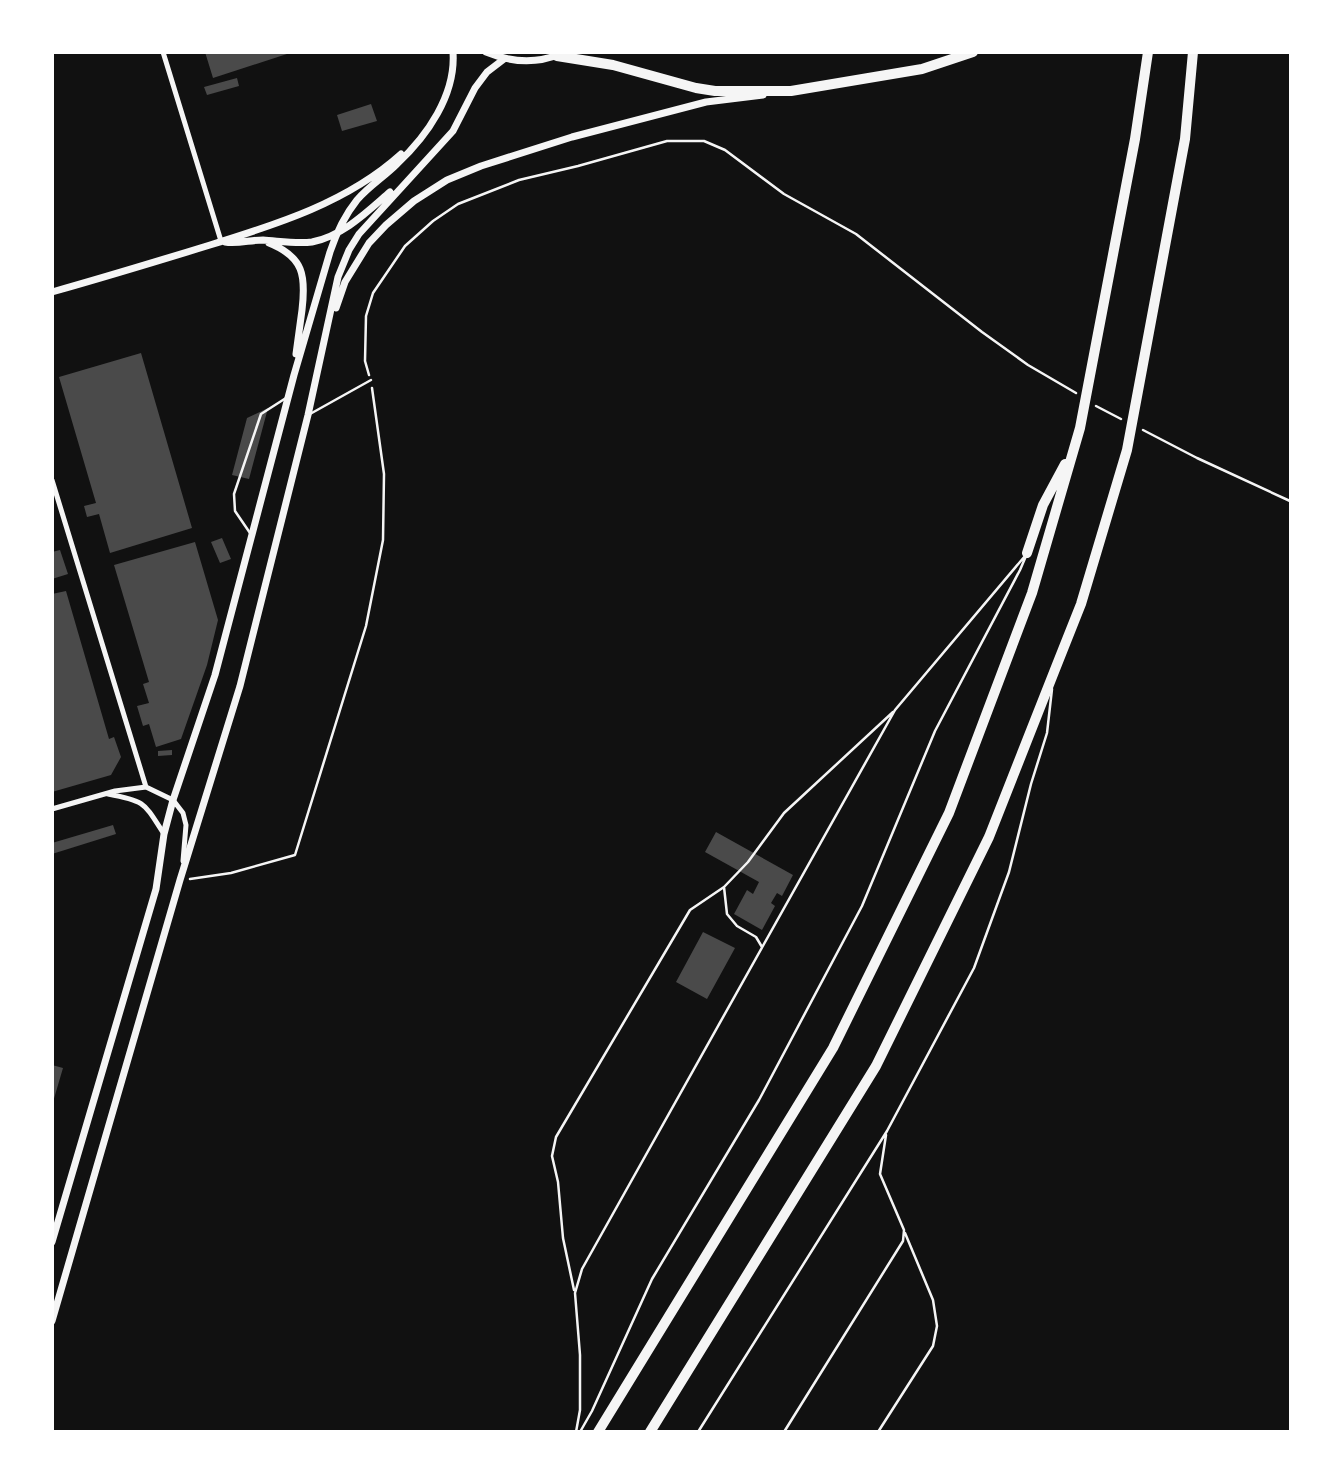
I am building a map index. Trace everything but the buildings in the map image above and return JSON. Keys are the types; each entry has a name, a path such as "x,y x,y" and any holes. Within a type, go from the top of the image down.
{"highway":[{"path":"560,54 613,65 696,88 715,91 791,91 922,69 972,52"},
{"path":"598,1432 833,1048 948,813 1032,593 1080,428 1135,139 1148,52"},
{"path":"650,1432 876,1066 989,837 1081,604 1127,450 1185,139 1194,52"},
{"path":"1027,553 1043,505 1075,446"}],"street":[{"path":"163,52 221,242"},
{"path":"52,1242 156,889 164,834 173,800 215,676 288,396 337,233 356,201 398,163 423,135 449,92 453,52"},
{"path":"486,52 504,59 530,61 560,54"},
{"path":"52,1321 240,686 308,415 338,278 349,250 359,234 453,131 475,88 487,72 504,59"},
{"path":"327,332 345,282 369,243 414,201 447,180 481,166 572,137 706,102 791,91"},
{"path":"52,292 285,221 339,197 365,181 423,135"},
{"path":"221,242 313,242 337,233 359,219 425,162"},
{"path":"262,240 283,249 302,273 304,288 294,375"},
{"path":"52,480 146,787"},
{"path":"52,809 115,791 146,787 173,800 183,813 186,825 181,878"},
{"path":"105,794 141,802 164,834"}],"lane":[{"path":"308,415 371,380"},
{"path":"252,536 235,511 234,494 261,414 288,396"},
{"path":"578,1432 580,1355 575,1293 562,1238 558,1182 552,1156 556,1137 690,910 724,887 748,862 783,813 895,709 1027,553"},
{"path":"578,1432 592,1411 652,1279 759,1100 862,906 935,731 1027,553"},
{"path":"698,1432 887,1131 974,968 1009,872 1047,733 1054,672"},
{"path":"575,1293 582,1269 895,709"},
{"path":"724,887 727,914 737,926 756,937 762,949"},
{"path":"878,1432 933,1346 937,1326 933,1300 880,1174 887,1131"},
{"path":"784,1432 903,1241 904,1230"}],"path":[{"path":"181,878 231,873 295,855 366,626 383,540 384,474 371,380 365,361 366,316 373,293 405,246 433,221 458,204 519,180 667,141 704,141 725,150 784,194 856,234 982,332 1028,365 1075,393"},
{"path":"1086,400 1121,419"},
{"path":"1143,430 1290,501"}]}
